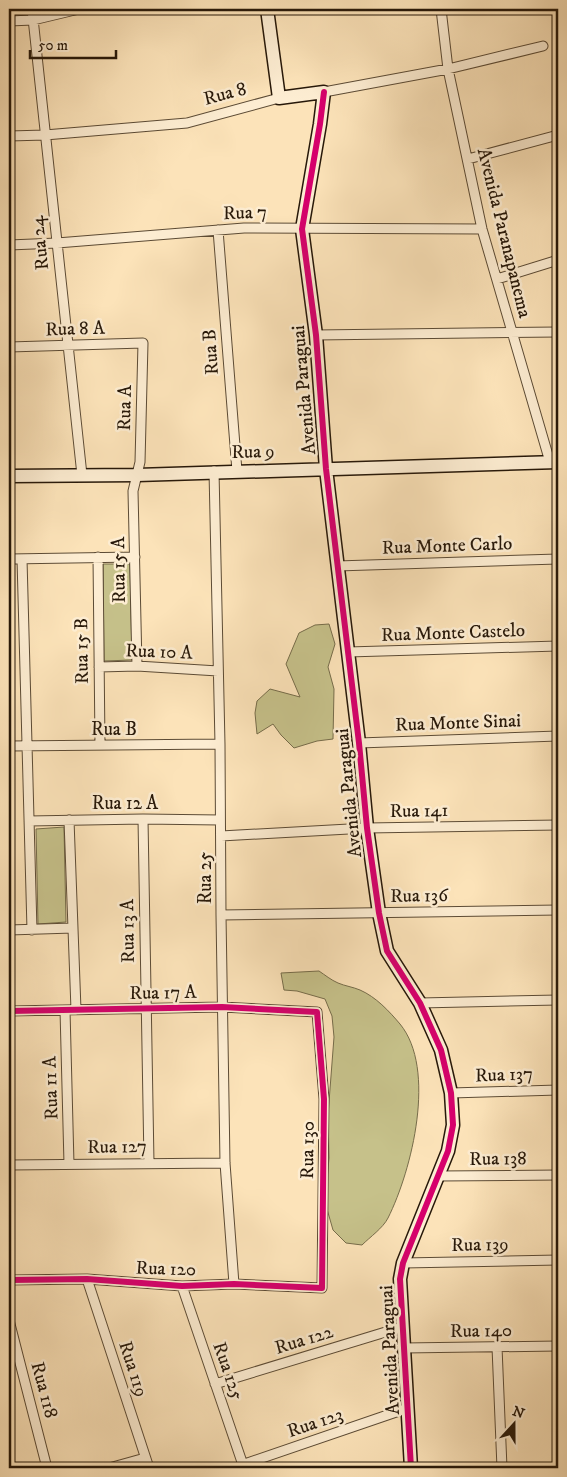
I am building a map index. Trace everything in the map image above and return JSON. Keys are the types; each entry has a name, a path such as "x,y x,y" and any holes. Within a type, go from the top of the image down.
{"street":[{"name":"Rua 24","path":"32,9 82,475"},
{"path":"9,21 33,20 79,9"},
{"path":"267,9 279,98"},
{"name":"Avenida Paranapanema","path":"441,9 448,69 482,229 512,332 554,462"},
{"name":"Rua 8","path":"9,136 45,135 187,123 279,98 324,92 448,69 543,46"},
{"name":"Avenida Paraguai","path":"324,92 302,229 316,335 326,470 359,743 367,828 379,913 387,951 420,1003 441,1050 451,1093 453,1125 448,1151 403,1263 400,1279 411,1468"},
{"path":"468,159 558,135"},
{"name":"Rua 7","path":"9,245 244,228 482,229"},
{"name":"Rua B","path":"218,230 237,471"},
{"path":"497,278 558,260"},
{"path":"316,335 558,332"},
{"name":"Rua 8 A","path":"9,347 142,342"},
{"name":"Rua A","path":"137,475 140,462 142,342"},
{"name":"Rua 9","path":"9,476 137,475 214,471 326,470 554,462"},
{"name":"Rua 25","path":"214,471 220,744 220,915 225,1162 234,1284"},
{"name":"Rua 15 A","path":"137,475 133,490 137,666"},
{"path":"9,559 135,556"},
{"name":"Rua 15 B","path":"98,557 100,745"},
{"path":"22,559 32,930"},
{"name":"Rua Monte Carlo","path":"337,566 558,560"},
{"name":"Rua Monte Castelo","path":"348,652 558,646"},
{"name":"Rua 10 A","path":"99,667 137,666 218,671"},
{"name":"Rua Monte Sinai","path":"359,743 558,736"},
{"name":"Rua B","path":"9,746 220,744"},
{"name":"Rua 12 A","path":"29,820 143,818 220,820"},
{"name":"Rua 13 A","path":"143,818 149,1163"},
{"path":"69,820 76,1010"},
{"name":"Rua 141","path":"221,836 367,828 558,825"},
{"name":"Rua 136","path":"220,915 558,910"},
{"path":"9,930 73,928"},
{"path":"420,1003 558,1000"},
{"name":"Rua 17 A","path":"9,1011 222,1007 317,1012"},
{"name":"Rua 11 A","path":"65,1010 69,1164"},
{"name":"Rua 130","path":"317,1012 324,1098 322,1288"},
{"name":"Rua 137","path":"451,1093 558,1090"},
{"name":"Rua 127","path":"9,1165 225,1162"},
{"name":"Rua 138","path":"438,1176 558,1175"},
{"name":"Rua 139","path":"403,1263 558,1260"},
{"name":"Rua 120","path":"9,1280 87,1279 182,1286 234,1284 322,1288"},
{"name":"Rua 119","path":"87,1279 149,1468"},
{"name":"Rua 125","path":"182,1286 243,1465"},
{"name":"Rua 118","path":"9,1320 47,1468"},
{"name":"Rua 122","path":"215,1384 402,1327"},
{"name":"Rua 140","path":"404,1348 558,1346"},
{"path":"496,1347 502,1468"},
{"name":"Rua 123","path":"233,1468 408,1408"},
{"path":"109,1468 145,1458"}],"shaded area":[{"path":"103,564 130,564 132,660 104,661"},
{"path":"329,624 335,644 328,667 334,689 333,739 317,741 294,748 273,724 257,734 255,713 257,701 270,689 300,697 286,664 299,633 315,625"},
{"path":"64,827 66,922 38,924 36,829"},
{"path":"319,971 338,983 366,993 387,1009 400,1024 411,1043 417,1067 419,1093 417,1120 405,1174 386,1222 362,1245 346,1243 333,1230 325,1202 329,1158 328,1115 334,1037 332,1016 325,999 297,991 284,990 281,973"}],"cycle path":[{"path":"324,92 302,229 316,335 326,469 359,743 367,828 379,913 387,951 420,1003 441,1050 451,1093 453,1125 448,1151 403,1263 400,1279 411,1468"},
{"path":"9,1011 222,1007 317,1012 324,1099 322,1288 234,1284 182,1286 87,1279 9,1280"}]}
